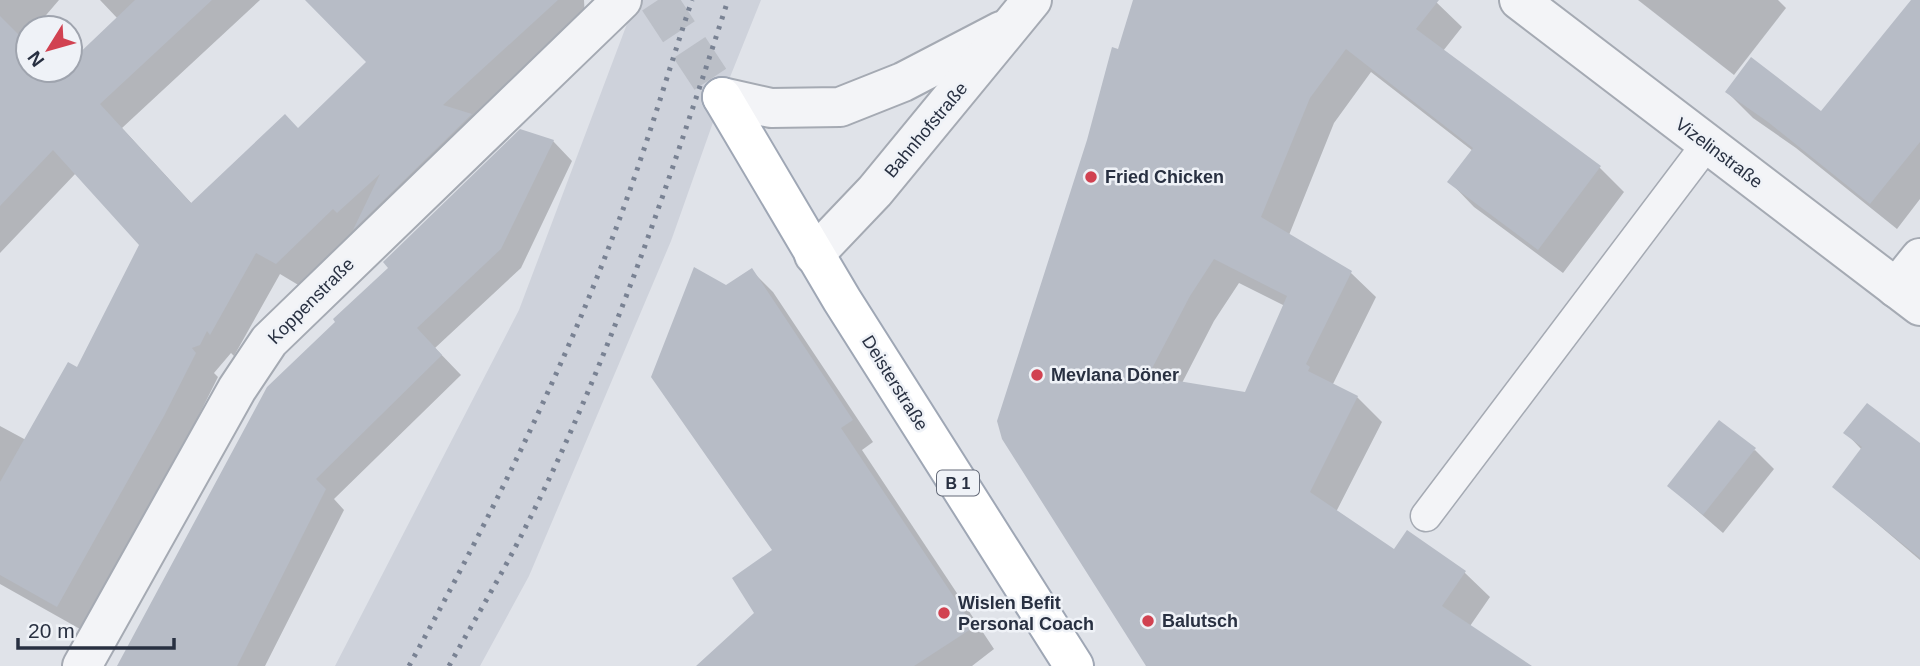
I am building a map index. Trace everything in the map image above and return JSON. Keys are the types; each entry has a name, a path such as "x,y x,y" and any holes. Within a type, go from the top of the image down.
{"main road":[{"name":"Deisterstraße","path":"722,97 814,255 1074,666"}],"street":[{"name":"Koppenstraße","path":"82,666 237,389 269,341 622,0"},
{"name":"Vizelinstraße","path":"1519,0 1908,297"},
{"path":"722,97 771,108 840,107 903,82 1023,12"},
{"name":"Bahnhofstraße","path":"814,255 875,191 1023,12"},
{"path":"1908,297 1920,258"}],"lane":[{"path":"1426,516 1707,144"}],"shaded area":[{"path":"636,0 761,0 722,97 671,241 529,576 480,666 335,666 519,310"}],"building":[{"path":"135,0 212,0 100,104 191,203 285,114 298,128 366,62 305,0 558,0 443,105 472,114 353,230 380,174 337,213 333,209 276,264 256,253 210,335 207,331 200,345 192,348 196,353 164,416 57,607 0,575 0,482 68,362 77,367 139,245 53,150 0,206 0,16 14,30 14,84 84,84 84,49"},
{"path":"1133,0 1439,0 1416,29 1601,166 1538,250 1447,182 1473,148 1346,49 1310,98 1261,217 1352,271 1306,364 1310,367 1308,371 1358,396 1310,492 1394,549 1407,530 1466,571 1442,606 1532,666 1146,666 1002,439 997,421 1087,140 1112,47 1118,49","holes":["1214,259 1287,296 1245,392 1148,376 1190,296"]},
{"path":"1911,0 1920,0 1920,142 1870,204 1768,122 1725,92 1751,57 1821,111"},
{"path":"520,129 554,140 501,249 417,328 442,355 316,479 326,489 237,666 117,666 267,387 335,322 333,319 388,268 383,262"},
{"path":"694,267 726,285 752,268 853,420 841,428 974,627 914,666 696,666 754,613 732,578 772,550 651,377"},
{"path":"1867,403 1920,443 1920,558 1832,487 1862,447 1843,433"},
{"path":"1719,420 1756,448 1703,515 1667,486"}],"tunnel":[{"path":"658,0 722,97"}],"railway":[{"path":"409,666 506,481 592,291 647,141 692,0"},
{"path":"449,666 519,540 580,409 659,206 728,0"}],"place":[{"name":"Fried Chicken","path":"1091,177"},
{"name":"Mevlana Döner","path":"1037,375"},
{"name":"Wislen Befit Personal Coach","path":"944,613"},
{"name":"Balutsch","path":"1148,621"}]}
